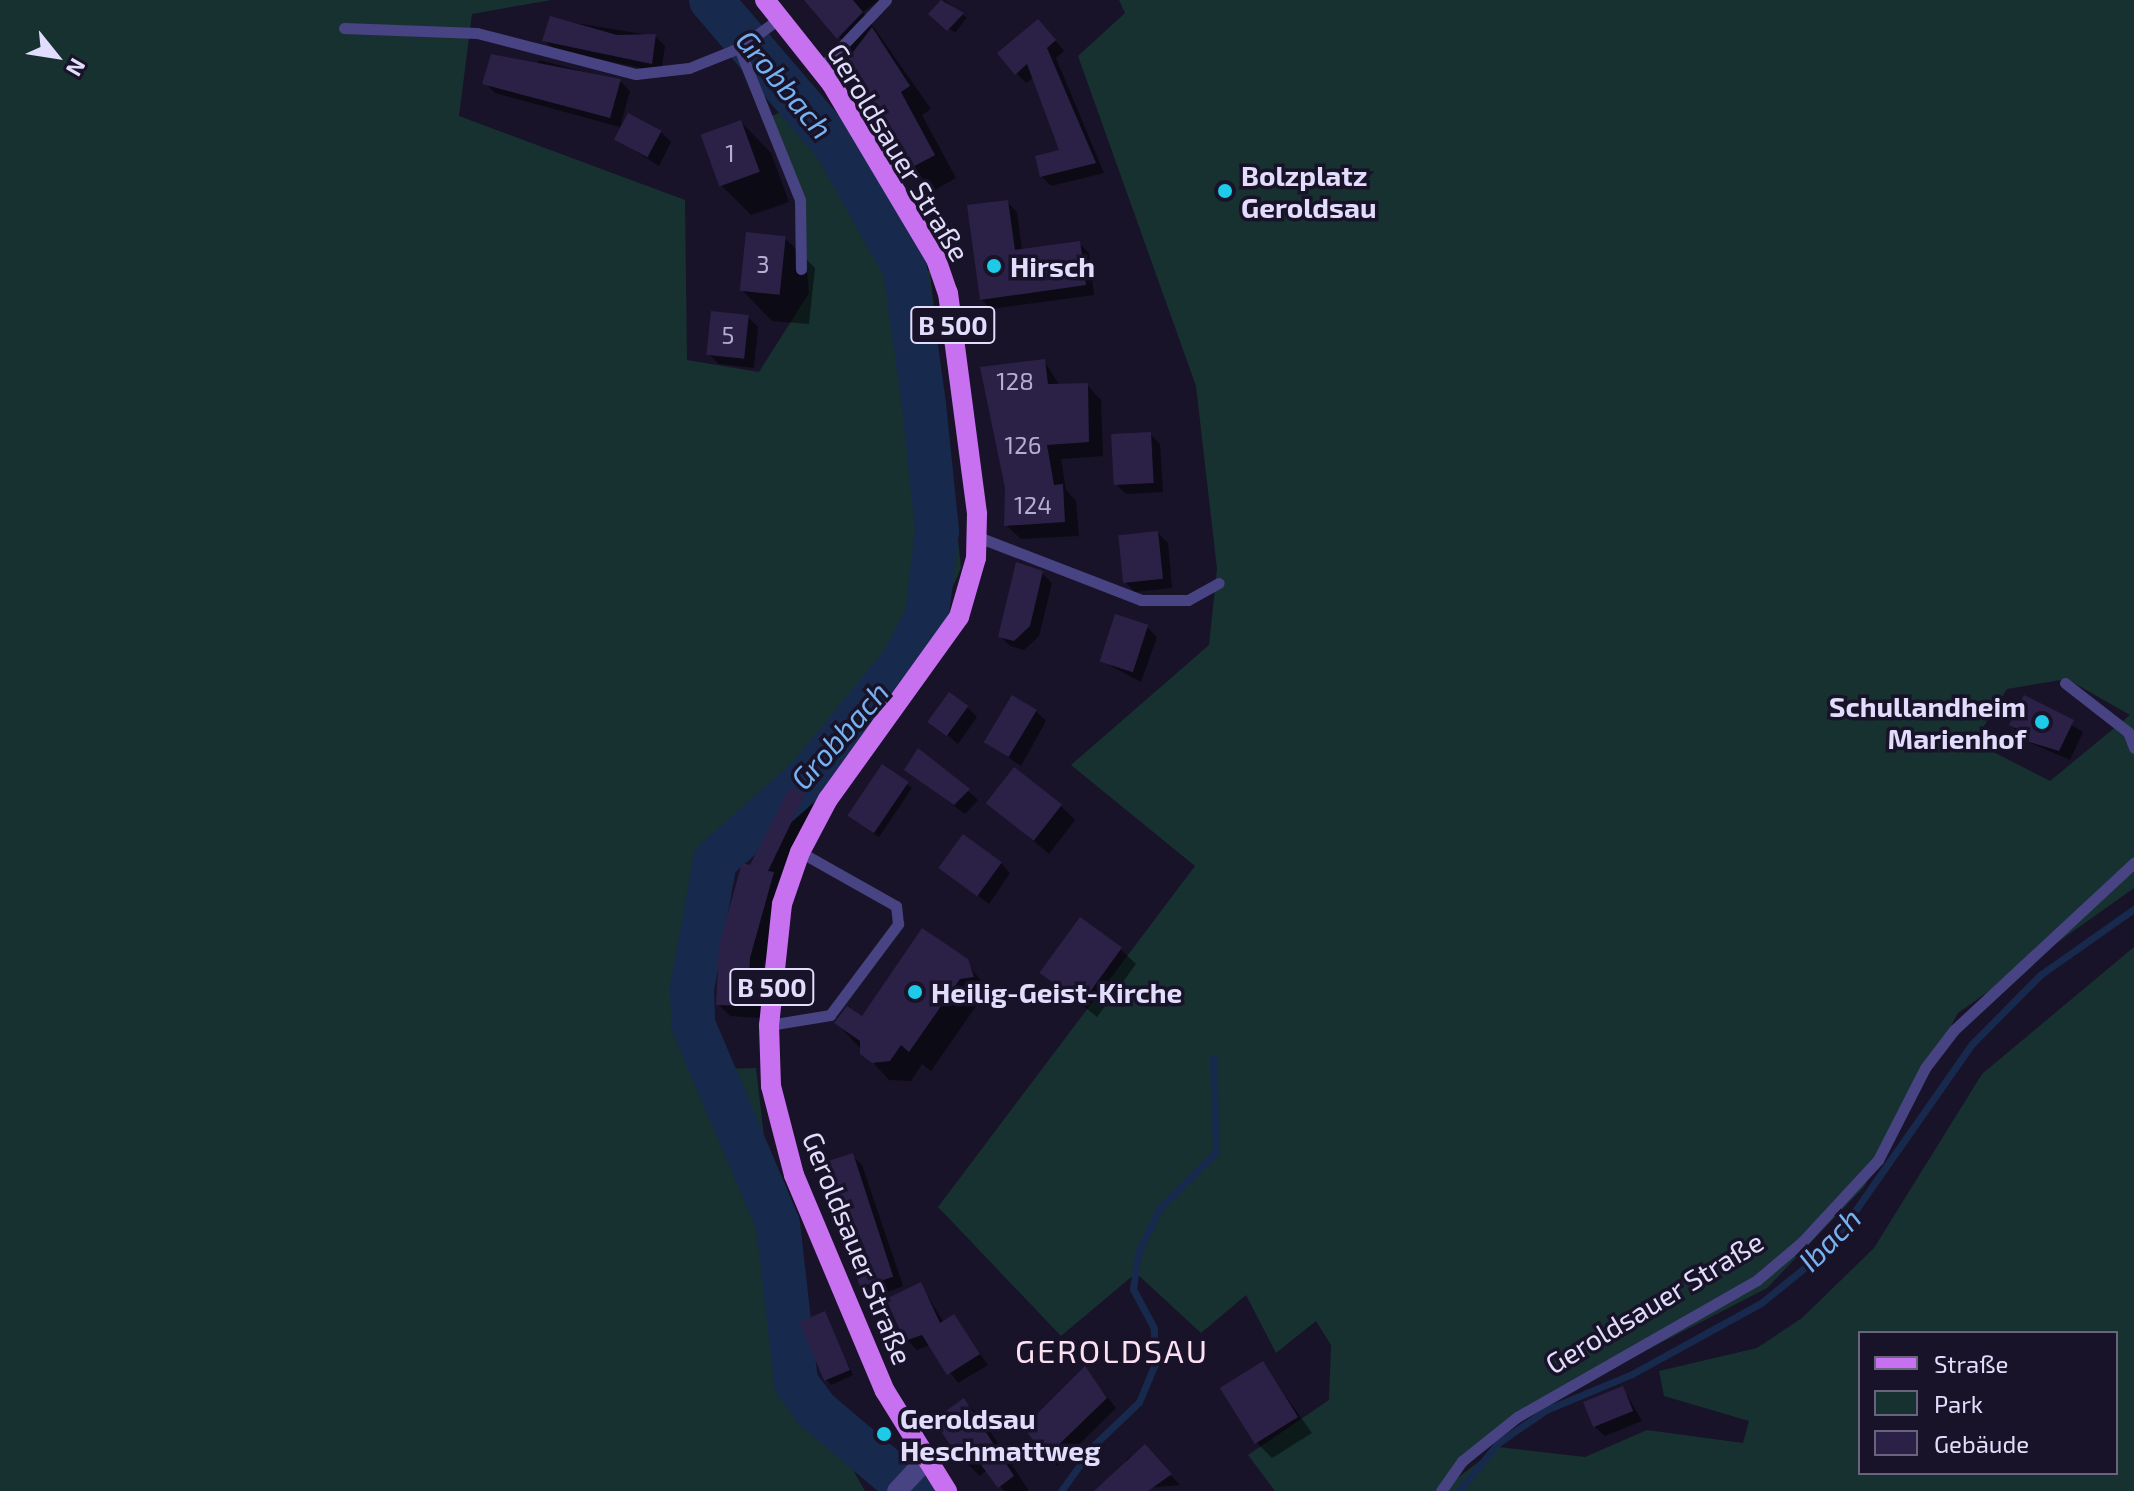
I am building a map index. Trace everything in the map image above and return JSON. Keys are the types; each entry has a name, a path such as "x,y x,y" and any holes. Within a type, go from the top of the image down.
{"main road":[{"name":"Geroldsauer Straße","path":"765,0 772,24 821,68 943,277 978,537 969,589 950,633 828,799 800,852 782,904 769,1025 771,1086 794,1175 885,1391 947,1491"}],"street":[{"path":"902,1483 926,1460"}],"lane":[{"path":"821,68 886,0"},
{"path":"344,28 477,33 636,74 689,68 739,48 772,24"},
{"path":"739,48 800,200 801,269"},
{"path":"978,537 1141,600 1188,600 1219,583"},
{"path":"2065,683 2128,732 2134,748"},
{"path":"769,1025 830,1015 898,924 896,906 800,852"},
{"name":"Geroldsauer Straße","path":"1441,1491 1462,1461 1517,1417 1757,1280 1803,1241 1878,1160 1925,1068 1954,1030 2134,863"}],"green space":[{"path":"0,0 551,0 472,14 459,116 685,200 687,360 759,372 809,293 800,200 772,116 797,104 867,210 930,272 961,568 933,631 807,792 770,815 725,861 700,1015 719,1069 756,1068 768,1171 788,1237 801,1378 865,1491 0,1491"},
{"path":"1119,0 2134,0 2134,888 1958,1013 1864,1187 1767,1288 1517,1417 1443,1489 1498,1447 1585,1457 1647,1430 1743,1443 1749,1421 1664,1396 1659,1371 1757,1348 1802,1318 1874,1248 1982,1074 2134,947 2134,1491 1275,1491 1248,1455 1329,1400 1331,1345 1316,1321 1276,1353 1246,1295 1201,1333 1136,1273 1061,1336 938,1207 1195,866 1071,765 1209,645 1217,569 1196,386 1078,56 1125,13","holes":["2067,679 2130,715 2050,781 1974,742 2007,689"]}],"building":[{"path":"804,0 853,0 863,12 837,39"},
{"path":"941,0 964,13 947,31 928,14"},
{"path":"550,16 617,35 656,34 652,64 542,41"},
{"path":"1038,19 1056,40 1047,48 1096,163 1040,177 1035,156 1059,150 1027,64 1015,75 997,53"},
{"path":"872,27 910,86 901,92 935,155 909,169 847,60"},
{"path":"491,54 621,79 610,118 482,84"},
{"path":"628,113 662,131 647,157 614,139"},
{"path":"741,120 760,172 719,186 701,135"},
{"path":"1008,200 1015,250 1080,241 1086,285 980,300 967,205"},
{"path":"746,232 786,236 780,295 740,291"},
{"path":"711,311 749,315 744,359 706,355"},
{"path":"1045,359 1048,384 1088,383 1089,442 1047,445 1054,485 1063,484 1065,522 1004,526 1005,488 980,367"},
{"path":"1151,432 1154,483 1114,485 1111,434"},
{"path":"1158,531 1163,579 1123,583 1118,535"},
{"path":"1016,562 1043,571 1030,626 1014,641 998,637"},
{"path":"1115,614 1148,625 1133,672 1100,662"},
{"path":"949,692 968,706 947,736 927,722"},
{"path":"1012,695 1037,710 1009,757 984,742"},
{"name":"Schullandheim Marienhof","path":"2024,695 2074,720 2059,751 2016,738 2020,730 2009,725"},
{"path":"918,748 970,789 954,805 904,770"},
{"path":"882,764 909,782 874,833 847,815"},
{"path":"1014,767 1062,805 1034,841 986,803"},
{"path":"790,787 805,794 768,871 774,872 750,958 748,1006 716,1005 719,945 742,863 750,865"},
{"path":"963,834 1002,862 977,896 938,868"},
{"path":"1080,917 1122,948 1082,1003 1039,973"},
{"name":"Heilig-Geist-Kirche","path":"922,928 968,959 974,977 960,979 909,1052 901,1045 890,1061 872,1063 860,1054 860,1041 834,1023 847,1006 862,1016"},
{"path":"853,1153 893,1277 860,1287 820,1164"},
{"path":"921,1282 940,1323 954,1314 980,1354 947,1375 922,1335 905,1341 886,1299"},
{"path":"825,1311 850,1370 824,1381 799,1322"},
{"path":"1263,1361 1298,1417 1255,1444 1220,1388"},
{"path":"1085,1366 1107,1398 1045,1458 1024,1427"},
{"path":"1623,1386 1633,1411 1593,1427 1583,1402"},
{"path":"964,1398 1014,1476 998,1488 971,1451 960,1459 933,1420"},
{"path":"1145,1444 1172,1474 1148,1491 1094,1491"}],"waterway":[{"name":"Grobbach","path":"711,0 836,146 905,269 924,405 937,531 927,615 903,662 808,778 715,861 692,989 693,1024 778,1224 796,1383 816,1410 912,1491"},
{"name":"Ibach","path":"1459,1491 1498,1443 1546,1410 1632,1374 1761,1303 1829,1248 1972,1044 2040,975 2134,909"},
{"path":"1061,1491 1094,1445 1139,1402 1155,1364 1154,1328 1133,1289 1138,1253 1159,1209 1216,1152 1213,1058"}],"place":[{"name":"Bolzplatz Geroldsau","path":"1225,191"},
{"name":"Hirsch","path":"994,266"},
{"name":"Schullandheim Marienhof","path":"2042,722"},
{"name":"Heilig-Geist-Kirche","path":"915,992"},
{"name":"Geroldsau Heschmattweg","path":"884,1434"}],"district":[{"name":"GEROLDSAU","path":"1112,1350"}]}
